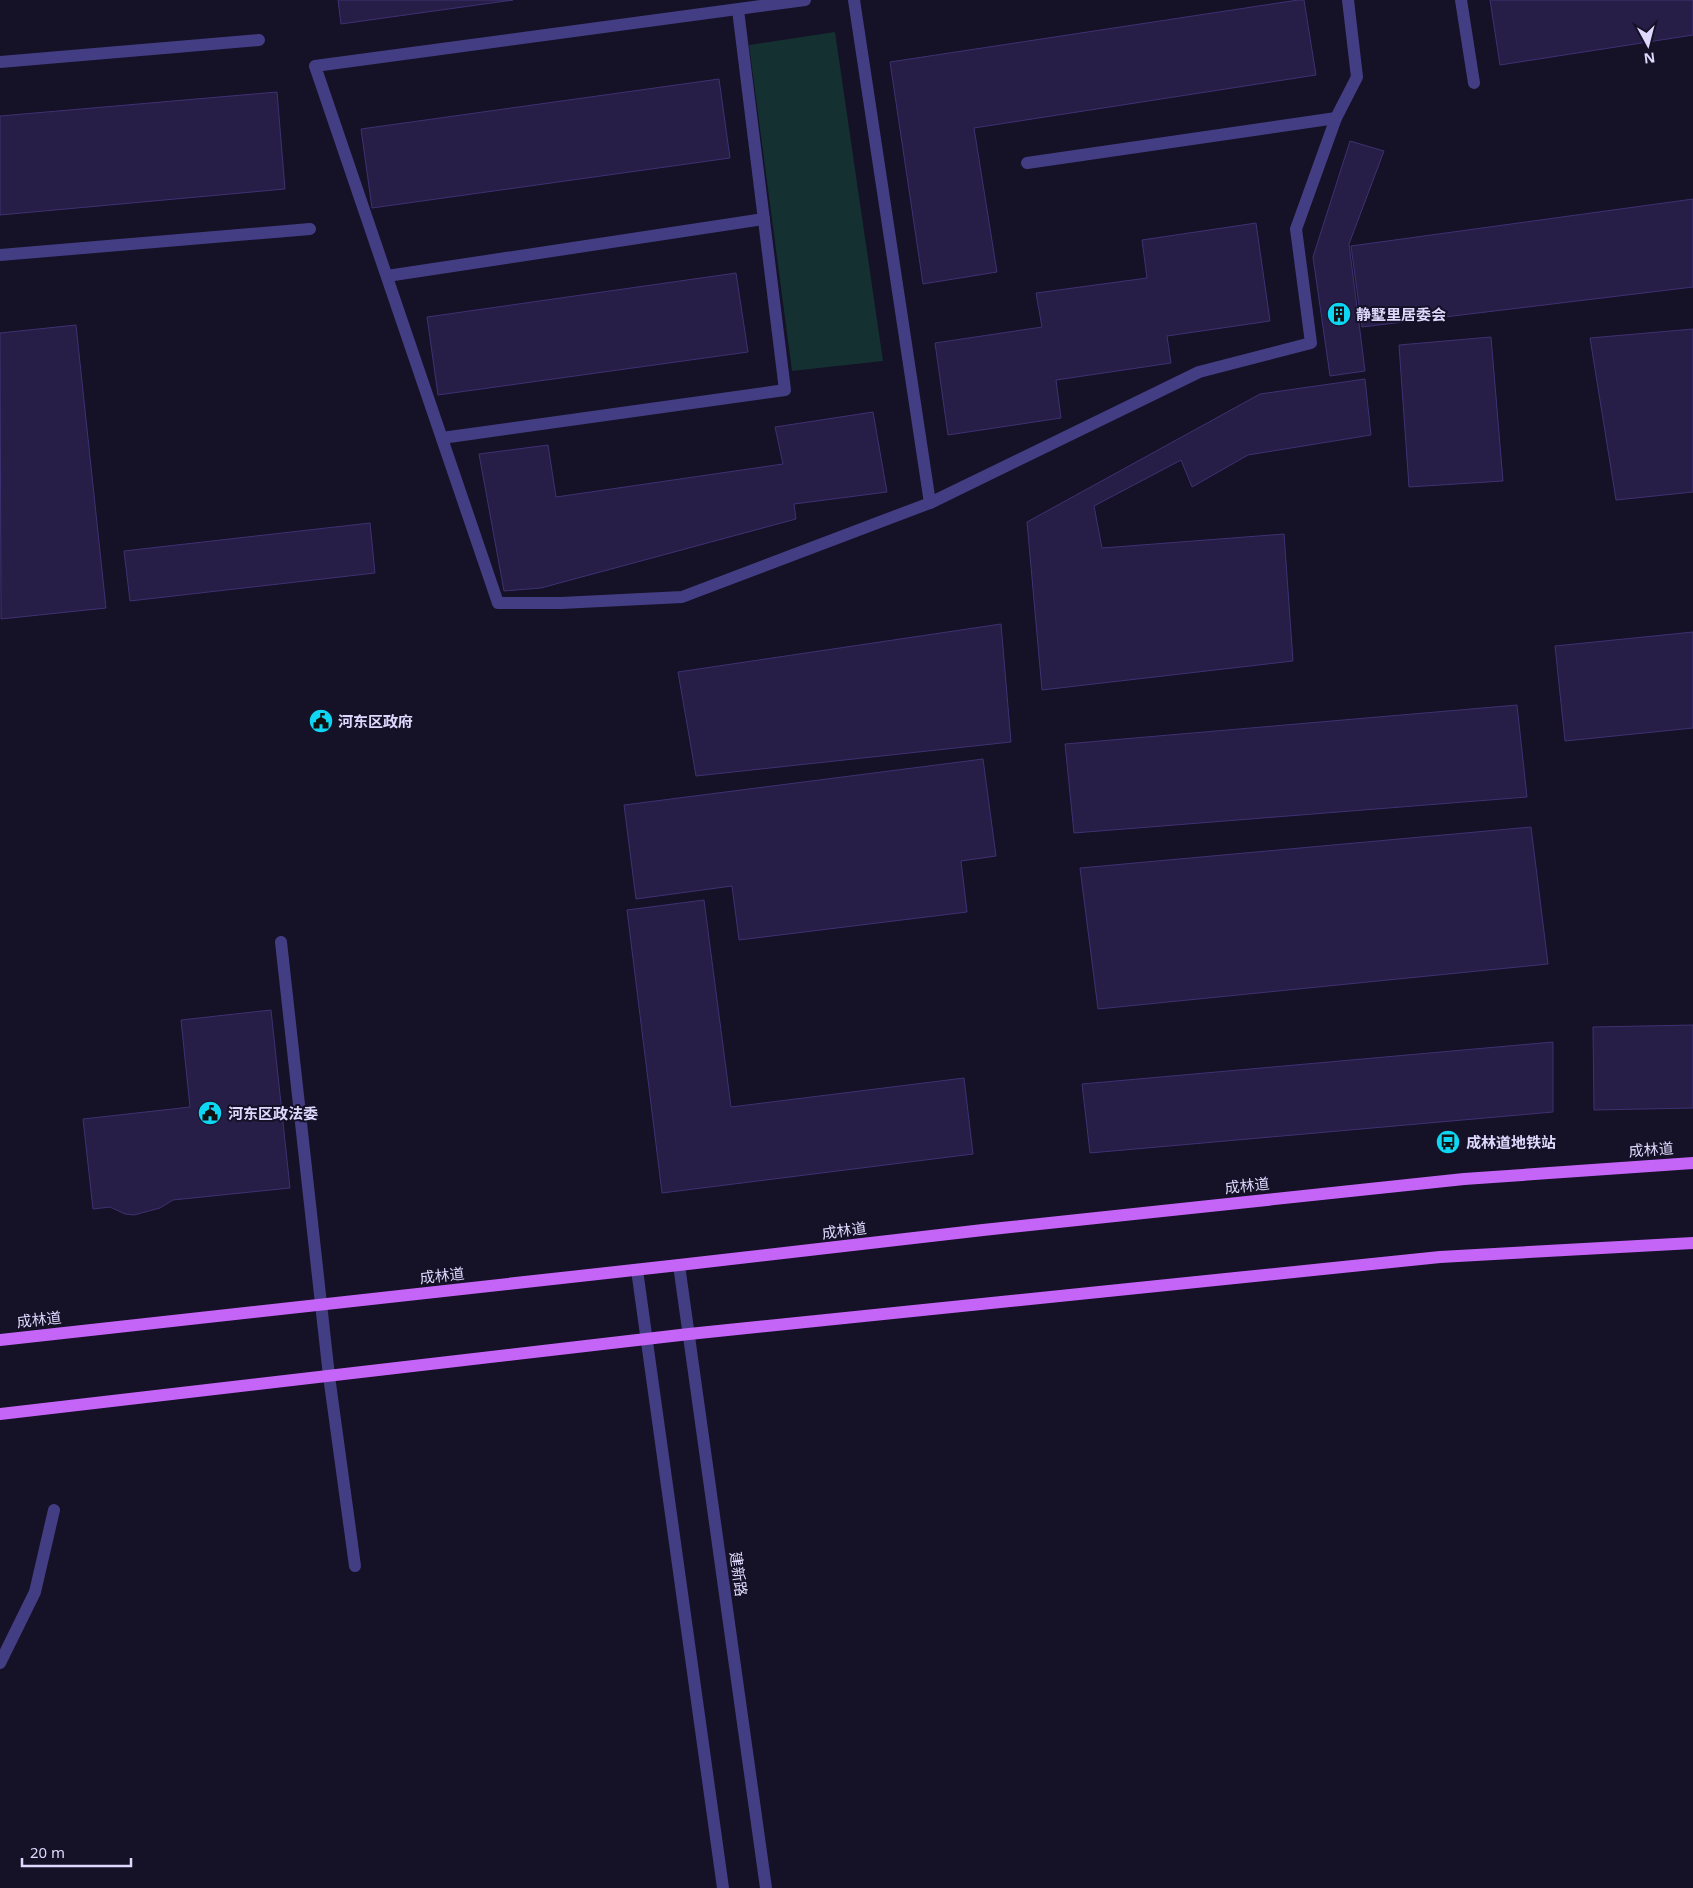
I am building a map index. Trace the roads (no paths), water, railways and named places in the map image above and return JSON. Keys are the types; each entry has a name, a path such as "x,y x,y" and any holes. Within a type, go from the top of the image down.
{"main road":[{"name":"成林道","path":"0,1340 983,1230 1464,1179 1693,1163"},
{"path":"0,1414 689,1334 1440,1257 1693,1243"}],"street":[{"path":"806,0 315,66 498,603 561,604 682,596 930,503 1199,372 1311,343 1296,229 1336,118 1356,77 1348,0"},
{"path":"854,0 930,503"},
{"path":"1461,0 1474,84"},
{"path":"442,438 785,390 738,10"},
{"path":"0,62 260,40"},
{"path":"1027,163 1336,118"},
{"path":"387,276 764,219"},
{"path":"0,255 310,229"},
{"path":"281,942 320,1304 355,1566"},
{"name":"建新路","path":"679,1265 766,1888"},
{"path":"637,1270 723,1888"},
{"path":"0,1664 35,1592 54,1510"}],"place":[{"name":"静墅里居委会","path":"1339,314"},
{"name":"河东区政府","path":"321,721"},
{"name":"河东区政法委","path":"210,1113"},
{"name":"成林道地铁站","path":"1448,1142"}]}
